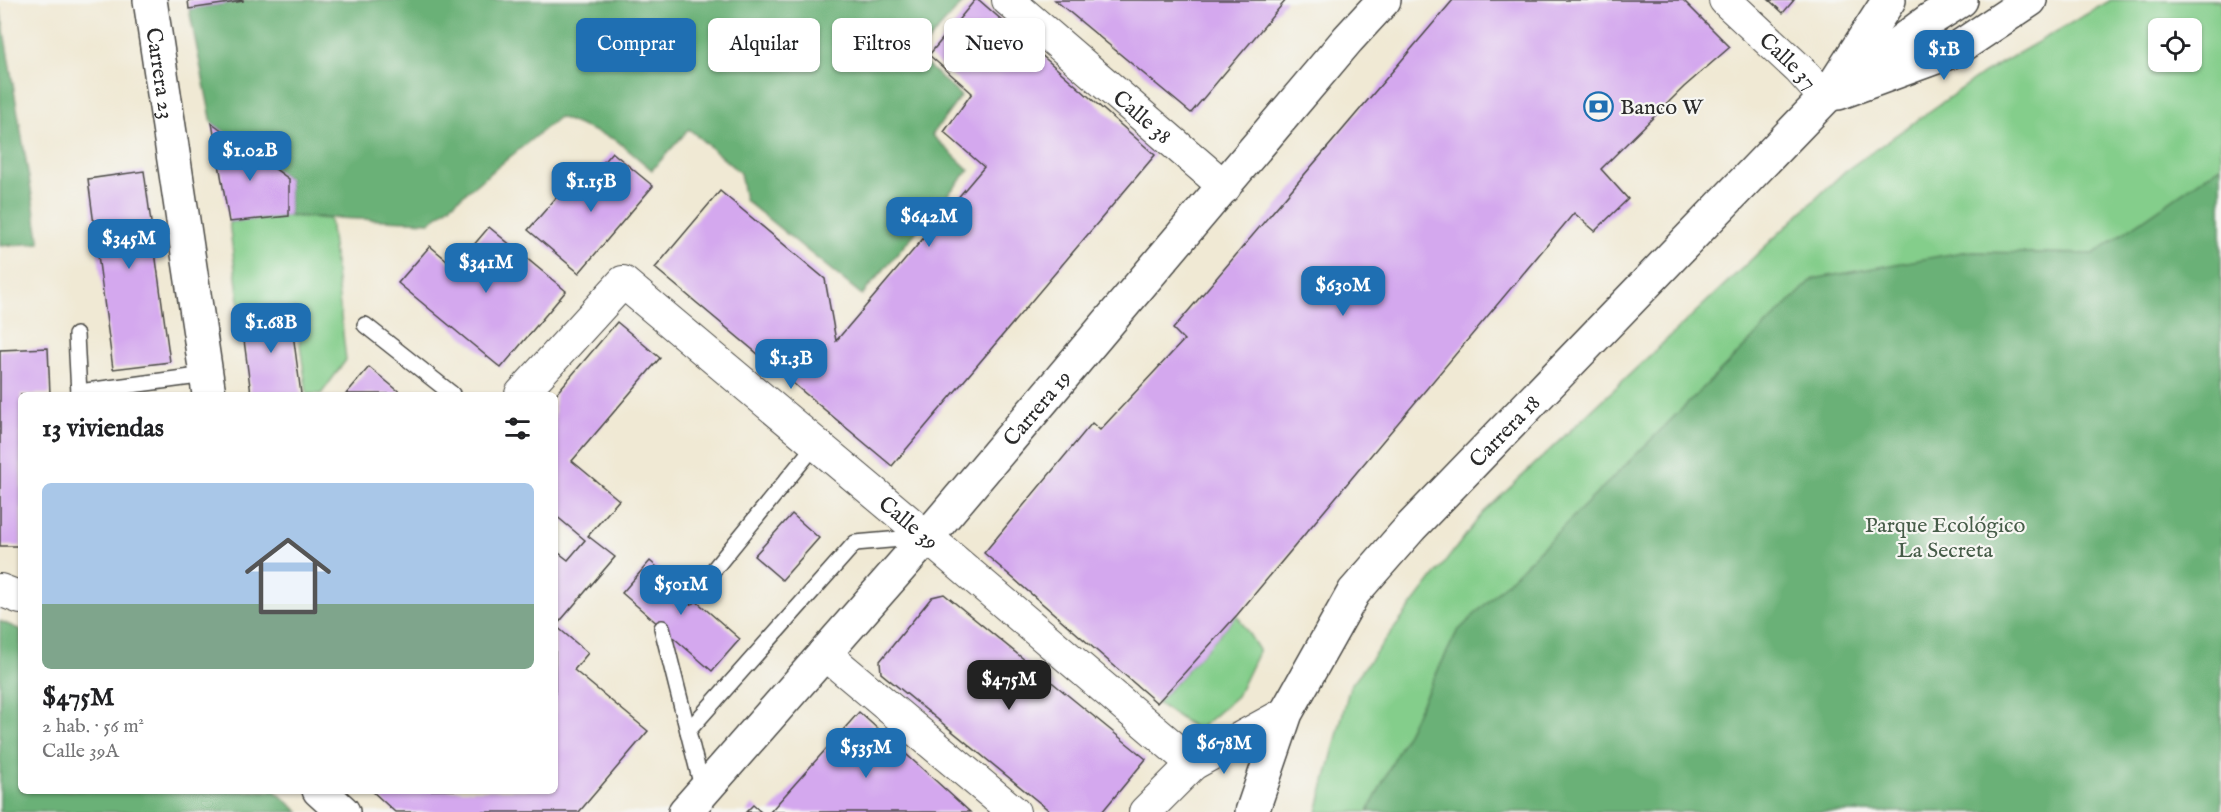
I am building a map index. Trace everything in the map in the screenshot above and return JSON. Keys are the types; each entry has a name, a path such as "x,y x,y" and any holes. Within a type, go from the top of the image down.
{"main road":[{"name":"Carrera 23","path":"150,0 207,385"},
{"name":"Carrera 19","path":"694,802 927,537 1348,39 1384,0"},
{"name":"Carrera 18","path":"1825,98 1889,0"},
{"name":"Carrera 18","path":"1252,812 1286,713 1354,592 1411,527 1825,98 1931,19 1961,0"},
{"path":"1825,98 1955,50 2030,0"},
{"path":"323,794 343,812"}],"street":[{"name":"Calle 38","path":"1008,0 1225,187"},
{"name":"Calle 37","path":"1725,0 1799,69 1825,98"},
{"name":"Calle 39","path":"522,392 623,282 1193,764"},
{"path":"0,590 18,597"},
{"path":"824,653 1014,812"},
{"path":"1145,812 1193,764 1286,713"}],"lane":[{"path":"366,325 450,392"},
{"path":"76,335 79,392"},
{"path":"95,392 207,385"},
{"path":"690,596 816,444"},
{"path":"688,731 855,543 927,537"},
{"path":"662,628 688,731 694,802"}],"green space":[{"path":"252,0 965,0 949,18 944,18 944,24 932,37 932,18 832,18 832,72 932,72 932,70 961,96 932,135 969,170 862,295 745,200 740,173 689,129 652,170 616,140 559,117 430,222 289,216 289,179 212,123 189,9"},
{"path":"2111,0 2221,0 2221,166 2093,254 1962,252 1457,632 1368,812 1317,812 1350,686 1482,514 1845,171 1984,73"},
{"path":"0,8 40,243 0,246"},
{"name":"Parque Ecológico La Secreta","path":"2221,166 2221,812 1368,812 1457,632 1813,279 1962,252 2093,254"},
{"path":"289,216 330,219 346,360 322,392 307,392 295,309 241,317 229,222"},
{"path":"1237,615 1259,650 1237,696 1198,730 1157,703"},
{"path":"0,621 18,629 18,794 278,794 299,812 0,812"}],"building":[{"path":"188,0 243,0 243,1 189,9"},
{"path":"975,0 979,0 999,18 960,18"},
{"path":"1055,0 1286,0 1191,113"},
{"path":"1453,0 1683,0 1730,47 1684,87 1601,169 1628,199 1595,231 1574,213 1237,615 1157,703 984,553 1092,423 1100,430 1184,340 1173,329"},
{"path":"1769,0 1794,0 1783,13"},
{"path":"944,37 944,68 932,58 932,51"},
{"path":"1045,58 1155,155 892,466 655,268 720,191 825,279 836,341 984,167 944,132 972,93 948,72 1045,72"},
{"path":"212,123 289,179 289,216 229,222"},
{"path":"612,152 653,186 579,273 528,230 562,191 572,199"},
{"path":"144,171 170,362 113,369 88,179"},
{"path":"489,227 566,291 501,368 398,283 430,246 455,267"},
{"path":"290,311 301,392 251,392 241,317"},
{"path":"617,322 660,358 572,461 619,500 588,536 615,557 558,624 558,552 568,560 585,540 558,518 558,392"},
{"path":"48,348 50,392 18,392 18,546 0,546 0,350"},
{"path":"369,367 400,392 348,392"},
{"path":"792,514 819,538 782,580 754,556"},
{"path":"650,561 740,639 712,671 622,593"},
{"path":"944,594 1146,759 1102,812 1051,812 881,673 880,661 932,597"},
{"path":"558,628 588,653 574,670 648,731 579,812 395,812 375,794 558,794"},
{"path":"859,712 936,781 970,812 770,812"},
{"path":"753,805 761,812 746,812"}],"place":[{"name":"Banco W","path":"1599,106"}]}
